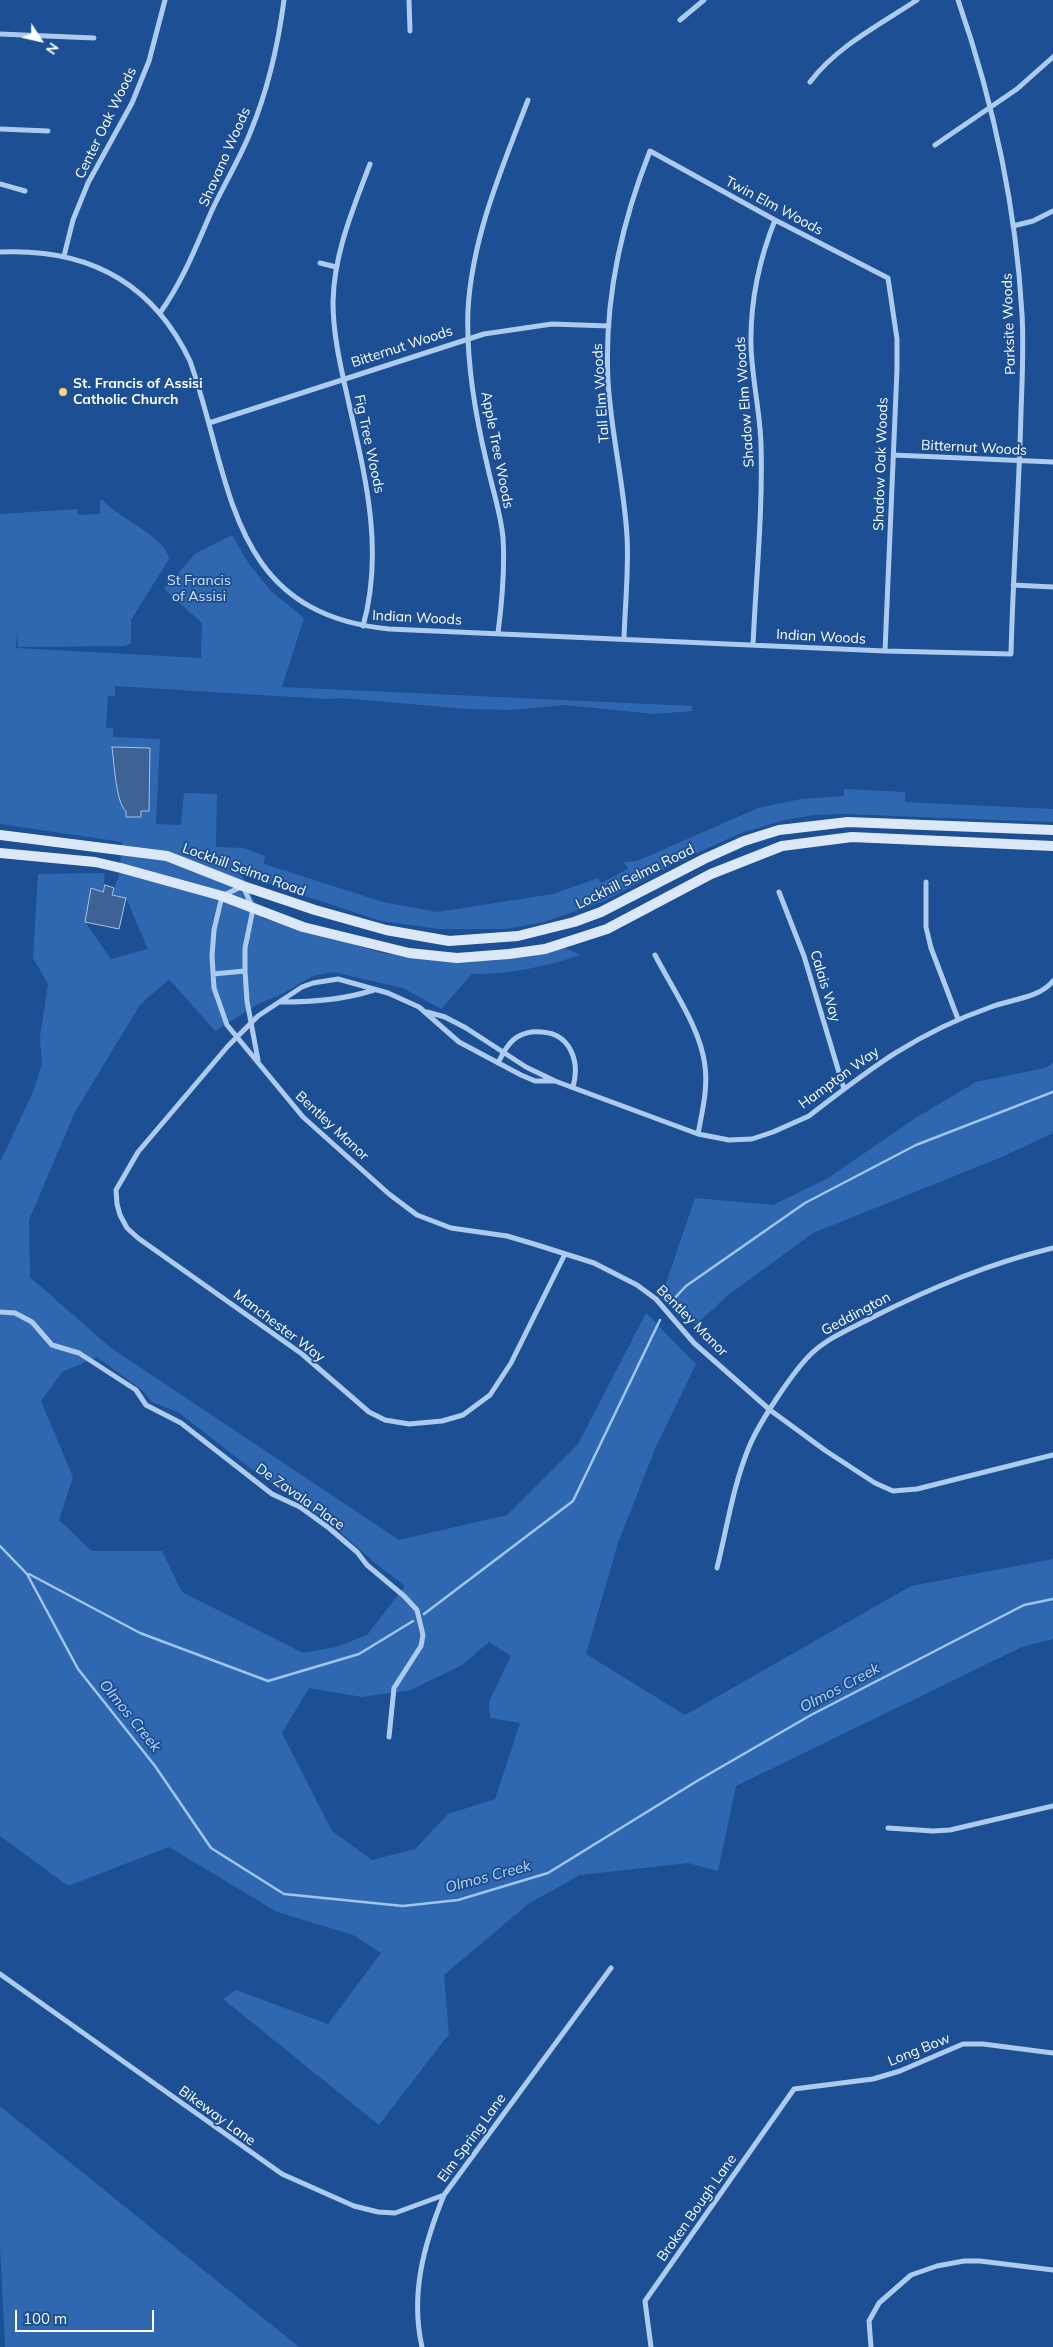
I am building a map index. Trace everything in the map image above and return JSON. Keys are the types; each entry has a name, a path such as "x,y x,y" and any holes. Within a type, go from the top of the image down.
{"main road":[{"name":"Lockhill Selma Road","path":"0,835 167,856 243,886 315,910 386,930 449,941 525,934 574,922 601,912 704,859 744,841 779,830 848,822 1053,830"},
{"path":"0,853 95,862 222,896 303,927 392,949 457,958 545,948 607,929 711,874 782,846 852,837 1053,846"}],"street":[{"name":"Center Oak Woods","path":"64,256 74,220 88,184 132,103 149,60 165,0"},
{"name":"Shavano Woods","path":"160,313 190,264 213,208 250,134 267,85 279,37 284,0"},
{"path":"410,0 410,31"},
{"path":"680,20 704,0"},
{"path":"810,82 822,67 847,47 918,0"},
{"name":"Parksite Woods","path":"958,0 977,54 991,106 1013,226 1022,314 1020,461 1011,654"},
{"path":"0,34 94,38"},
{"path":"935,145 1017,89 1053,56"},
{"name":"Apple Tree Woods","path":"498,633 501,606 503,538 478,426 468,312 471,282 480,237 493,194 528,100"},
{"path":"0,129 48,131"},
{"name":"Twin Elm Woods","path":"650,151 775,220 888,278"},
{"name":"Tall Elm Woods","path":"624,638 627,535 608,381 609,326 615,274 626,219 650,151"},
{"name":"Fig Tree Woods","path":"363,626 371,593 373,532 366,485 335,334 333,303 336,267 348,221 370,164"},
{"path":"0,184 25,190"},
{"path":"1013,226 1033,221 1053,211"},
{"name":"Shadow Elm Woods","path":"753,645 761,481 761,442 751,346 752,313 763,251 775,220"},
{"name":"Indian Woods","path":"0,252 27,251 64,256 83,261 134,288 160,313 190,361 238,522 254,554 290,593 305,604 337,619 363,626 388,629 885,651 1011,654"},
{"path":"320,263 336,267"},
{"name":"Shadow Oak Woods","path":"885,651 897,339 888,278"},
{"name":"Bitternut Woods","path":"209,423 470,337 531,325 609,326"},
{"name":"Bitternut Woods","path":"893,455 1053,462"},
{"path":"1013,585 1053,587"},
{"path":"704,859 711,874"},
{"path":"926,882 926,927 930,948 958,1019"},
{"path":"222,896 243,886 253,909"},
{"name":"Calais Way","path":"779,892 804,956 844,1089"},
{"name":"Bentley Manor","path":"222,896 214,930 213,974 214,988 227,1025 237,1039 258,1060 279,1090 303,1117 389,1194 417,1216 451,1228 507,1236 594,1263 647,1291 668,1311 694,1343 770,1410 826,1451 875,1483 894,1492 917,1489 1053,1455"},
{"name":"Bentley Manor","path":"253,909 245,948 245,971 247,1000 258,1060"},
{"path":"655,955 693,1027 704,1056 705,1096 698,1134"},
{"path":"213,974 245,971"},
{"name":"Hampton Way","path":"237,1039 258,1016 302,988 325,980 338,979 355,982 374,990 388,993 426,1012 444,1017 554,1081 698,1134 729,1140 752,1139 809,1116 896,1051 958,1019 1042,991 1053,981"},
{"name":"Hampton Way","path":"281,1002 321,1001 355,996 374,990"},
{"name":"Hampton Way","path":"426,1012 458,1042 535,1081 554,1081"},
{"path":"498,1062 504,1052 521,1034 539,1031 554,1034 562,1039 573,1052 577,1075 573,1087"},
{"name":"Manchester Way","path":"237,1039 138,1152 116,1190 116,1204 127,1228 138,1238 302,1354 368,1412 385,1420 425,1424 463,1415 474,1408 490,1395 511,1363 565,1254"},
{"name":"Geddington","path":"717,1568 738,1481 754,1436 770,1410 811,1354 835,1336 922,1292 988,1266 1053,1248"},
{"name":"De Zavala Place","path":"0,1312 15,1313 32,1322 52,1345 79,1353 114,1374 136,1390 146,1404 181,1423 272,1494 300,1508 329,1528 357,1552 367,1565 404,1596 417,1610 423,1635 421,1646 413,1662 397,1681 394,1688 389,1737"},
{"path":"888,1828 933,1831 950,1830 1053,1806"},
{"name":"Elm Spring Lane","path":"422,2347 417,2309 421,2265 432,2224 444,2195 611,1968"},
{"name":"Bikeway Lane","path":"0,1974 282,2174 354,2206 378,2212 395,2213 444,2195"},
{"name":"Long Bow","path":"794,2089 873,2079 900,2072 963,2044 983,2044 1053,2053"},
{"name":"Broken Bough Lane","path":"651,2347 645,2301 794,2089"},
{"path":"871,2347 869,2321 879,2303 911,2275 937,2266 964,2261 980,2261 1053,2270"}],"green space":[{"name":"St Francis of Assisi","path":"100,500 103,500 119,514 159,542 166,550 169,559 131,620 131,643 125,646 18,647 17,631 16,648 201,658 202,623 164,589 195,554 232,535 249,564 271,591 304,618 282,687 692,706 692,711 654,714 565,705 511,710 467,709 342,698 326,699 115,686 115,696 108,696 106,728 113,728 113,737 160,739 156,824 181,825 184,793 217,794 216,847 244,848 265,856 264,864 383,902 437,912 553,894 598,878 601,883 628,869 624,862 637,861 758,808 801,799 844,796 844,789 905,792 905,802 1053,809 1053,822 844,814 814,815 785,820 741,833 688,857 604,901 544,922 506,929 439,929 381,921 242,875 262,918 382,953 428,960 492,961 565,948 581,955 527,969 472,974 441,1009 403,988 333,972 313,976 282,994 258,1004 215,1031 169,979 140,1005 75,1112 29,1220 30,1277 111,1348 399,1540 507,1515 578,1444 646,1313 696,1364 655,1449 618,1543 586,1654 685,1715 911,1586 1053,1559 1053,1639 1022,1647 736,1786 718,1871 688,1863 580,1875 528,1904 444,1975 449,2034 379,2125 223,1999 236,1990 328,2024 381,1953 353,1935 277,1912 169,1847 68,1886 0,1836 0,1162 33,1092 42,1064 40,1037 48,984 33,958 38,874 105,873 103,892 91,889 85,922 111,959 148,949 126,898 112,894 119,876 122,842 0,824 0,514 78,509 78,515 100,514","holes":["97,1357 142,1390 152,1402 178,1412 263,1478 327,1520 375,1563 405,1586 367,1635 336,1647 303,1653 182,1592 162,1551 92,1551 59,1520 73,1477 41,1401 62,1372","489,1642 511,1656 489,1702 490,1718 520,1723 495,1799 448,1814 415,1849 372,1860 332,1831 282,1733 309,1688 362,1697 411,1690 462,1665"]},
{"path":"1053,1063 1053,1133 1002,1157 813,1233 727,1296 696,1325 664,1289 695,1198 773,1205 828,1178 914,1119 976,1082 1045,1068"},
{"path":"0,2106 299,2347 5,2347 0,2247"}],"shaded area":[{"path":"112,747 150,748 149,811 141,811 141,817 126,817 126,811 118,791"},
{"path":"105,885 114,888 112,895 126,898 119,929 85,922 91,888 103,892"}],"waterway":[{"path":"671,1302 686,1286 805,1203 916,1145 1053,1092"},
{"path":"424,1614 573,1501 660,1320"},
{"name":"Olmos Creek","path":"0,1546 27,1574 78,1669 155,1766 211,1848 284,1894 403,1906 458,1900 548,1873 697,1781 811,1715 1024,1605 1053,1599"},
{"path":"29,1574 140,1633 268,1681 359,1654 413,1621"}],"place":[{"name":"St. Francis of Assisi Catholic Church","path":"63,392"}]}
